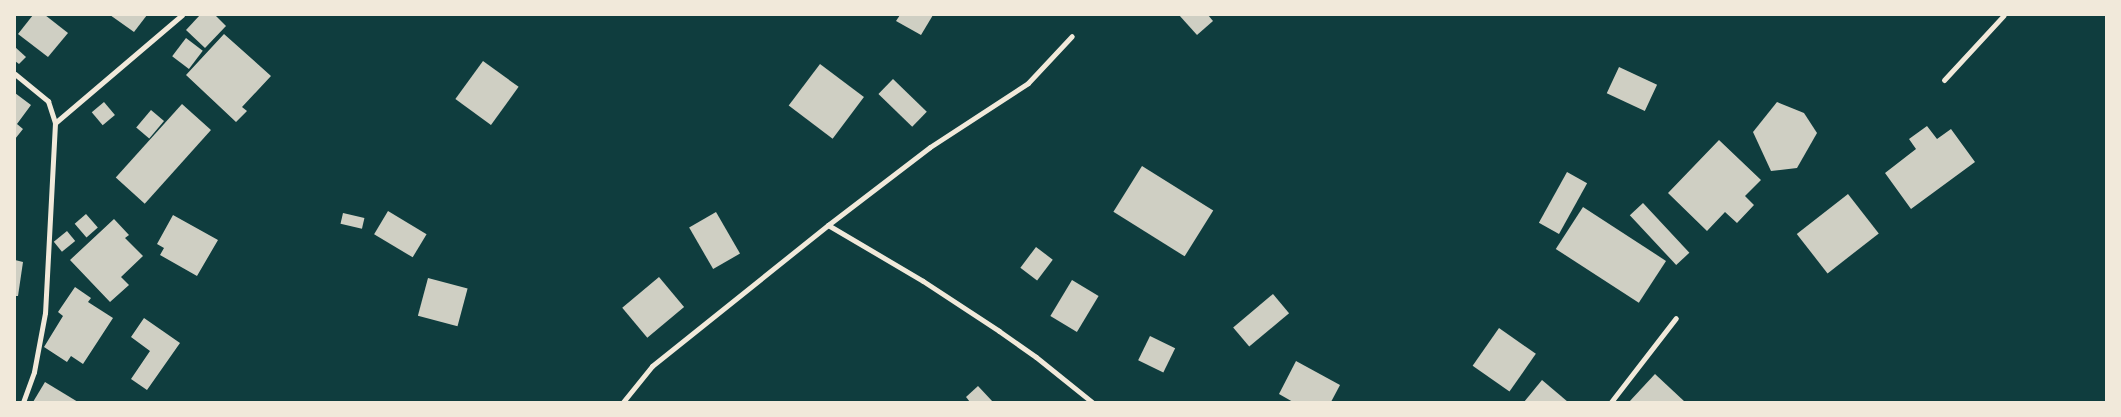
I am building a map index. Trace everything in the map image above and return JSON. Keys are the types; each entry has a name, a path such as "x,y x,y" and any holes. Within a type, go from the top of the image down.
{"street":[{"path":"55,123 182,15"},
{"path":"1944,80 2004,15"},
{"path":"623,402 652,366 828,225 930,147 1028,83 1072,36"},
{"path":"15,74 48,101 55,123 44,313 34,372 23,402"},
{"path":"828,225 923,282 999,331 1036,357 1092,402"},
{"path":"1611,402 1676,318"}],"building":[{"path":"33,15 45,15 68,33 48,57 18,34"},
{"path":"110,15 147,15 134,32"},
{"path":"200,15 215,15 226,26 205,48 186,30"},
{"path":"900,15 933,15 921,35 896,21"},
{"path":"1179,15 1208,15 1213,21 1197,35"},
{"path":"224,34 271,76 242,107 247,111 236,122 186,75"},
{"path":"186,38 203,51 189,69 172,56"},
{"path":"15,47 26,57 19,64 15,61"},
{"path":"483,61 519,87 491,125 455,99"},
{"path":"820,64 864,97 833,139 789,106"},
{"path":"1619,67 1657,85 1645,111 1607,93"},
{"path":"893,79 927,112 912,127 878,94"},
{"path":"15,93 31,105 17,124 23,129 15,139"},
{"path":"104,102 115,115 103,125 92,112"},
{"path":"1777,102 1804,113 1817,133 1797,168 1771,171 1753,132"},
{"path":"182,104 211,130 145,204 116,178"},
{"path":"151,110 164,121 149,139 136,128"},
{"path":"1927,126 1937,139 1951,129 1975,162 1911,209 1885,173 1916,149 1909,139"},
{"path":"1719,140 1761,180 1745,196 1754,205 1737,223 1725,212 1707,231 1668,193"},
{"path":"1142,166 1213,211 1185,256 1113,212"},
{"path":"1567,172 1587,183 1559,234 1539,223"},
{"path":"1848,194 1879,233 1828,273 1797,234"},
{"path":"1643,203 1689,253 1676,265 1630,215"},
{"path":"1583,207 1666,261 1639,303 1556,249"},
{"path":"388,211 427,234 413,257 374,234"},
{"path":"716,212 740,254 713,269 689,228"},
{"path":"343,213 364,218 362,229 341,224"},
{"path":"86,214 98,228 86,237 75,224"},
{"path":"173,215 218,240 197,276 160,255 164,248 157,244"},
{"path":"114,219 129,235 125,238 143,256 121,277 129,285 110,302 70,260"},
{"path":"67,231 75,241 62,252 54,242"},
{"path":"1036,247 1053,260 1037,280 1020,268"},
{"path":"15,260 23,262 18,296 15,296"},
{"path":"659,277 684,307 647,338 622,308"},
{"path":"428,278 468,289 458,326 418,316"},
{"path":"1072,280 1099,296 1077,332 1050,316"},
{"path":"75,287 91,298 88,302 113,318 83,364 71,356 67,362 44,347 63,316 58,312"},
{"path":"1273,294 1289,313 1249,347 1233,327"},
{"path":"144,318 180,343 147,390 131,379 150,351 131,337"},
{"path":"1499,328 1536,354 1509,391 1473,366"},
{"path":"1150,336 1175,348 1163,373 1138,360"},
{"path":"1296,361 1340,385 1331,402 1293,402 1279,394"},
{"path":"1655,374 1685,402 1629,402"},
{"path":"1542,380 1568,402 1524,402"},
{"path":"45,382 78,402 33,402"},
{"path":"978,386 993,402 970,402 966,397"}]}
